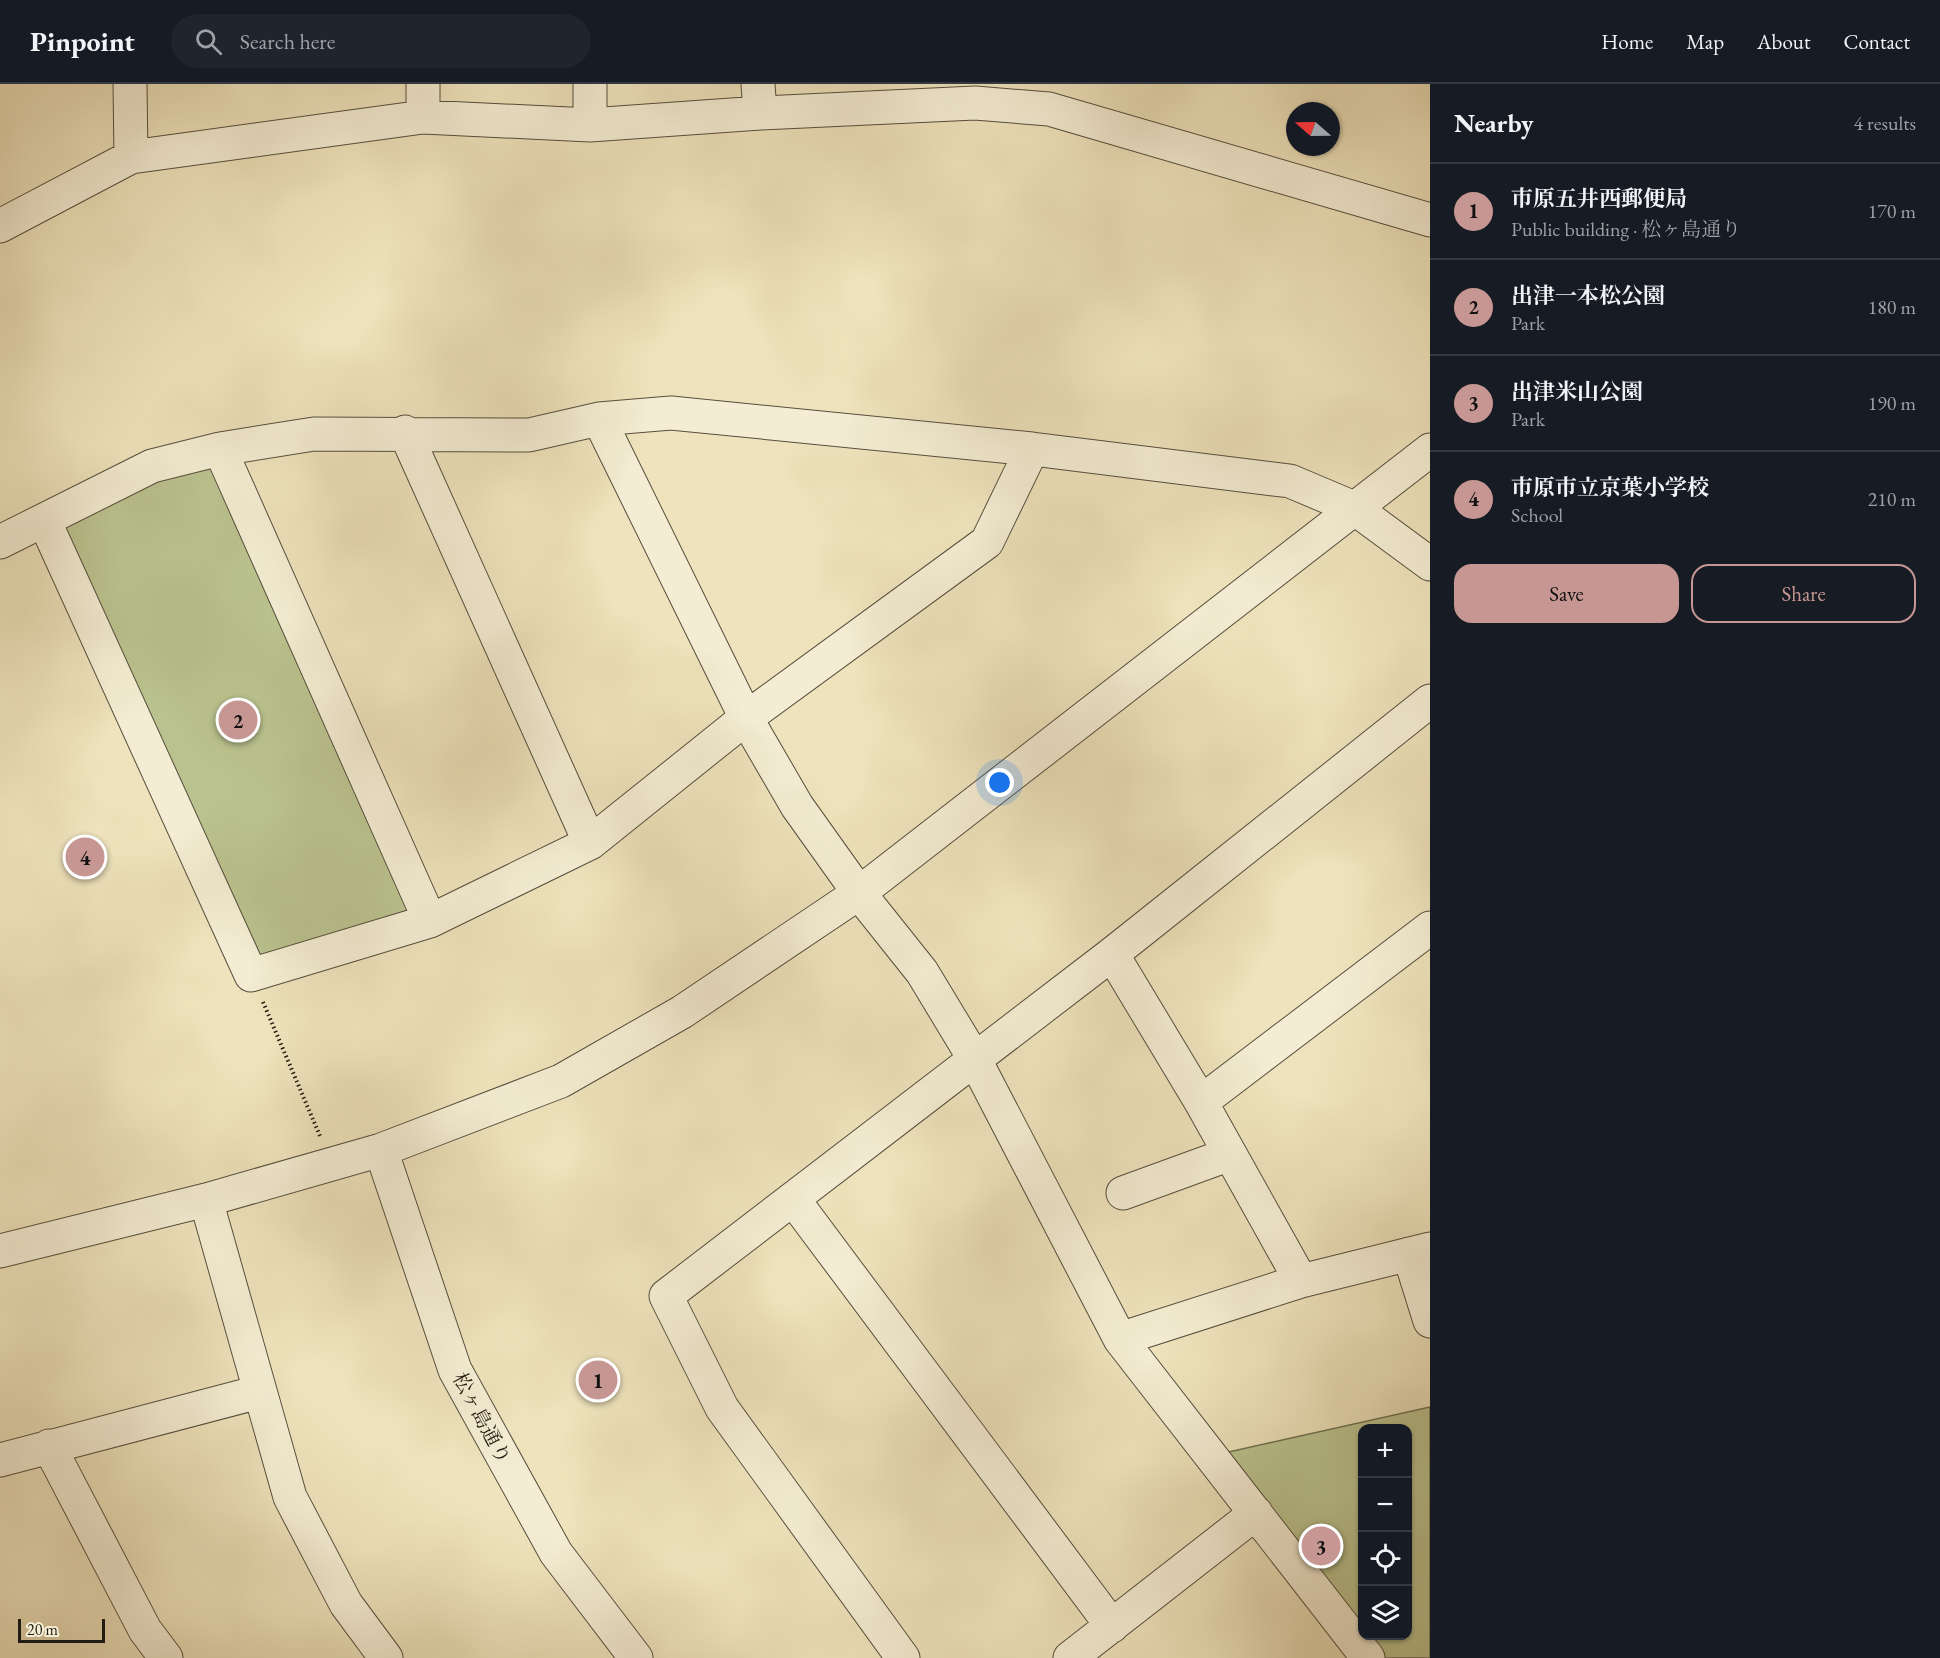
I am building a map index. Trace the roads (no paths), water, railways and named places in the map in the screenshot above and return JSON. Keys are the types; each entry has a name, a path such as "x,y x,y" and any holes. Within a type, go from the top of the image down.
{"street":[{"path":"130,84 131,157"},
{"path":"423,84 423,117"},
{"path":"590,84 590,125"},
{"path":"0,226 131,157 423,117 590,125 759,98 976,93 1049,109 1430,220"},
{"path":"0,542 152,466 220,449 314,434 405,432 529,435 599,419 670,413 1032,449 1290,481 1354,508 1430,564"},
{"path":"599,419 746,718 797,806 859,893 922,972 974,1058 1120,1339 1368,1658"},
{"path":"405,432 590,843"},
{"path":"220,449 430,921"},
{"path":"44,520 250,975 430,921 590,843 746,718 987,542 1032,449"},
{"path":"0,1251 206,1200 381,1150 561,1081 682,1012 859,893 1430,450"},
{"path":"903,1658 722,1408 666,1296 1112,954 1430,701"},
{"path":"1201,1102 1430,928"},
{"path":"1112,954 1201,1102 1301,1281"},
{"name":"松ヶ島通り","path":"381,1150 455,1370 556,1553 636,1658"},
{"path":"1123,1193 1230,1154"},
{"path":"793,1199 1112,1626"},
{"path":"206,1200 290,1497 346,1604 386,1658"},
{"path":"1120,1339 1301,1281 1420,1252 1430,1321"},
{"path":"0,1460 259,1392"},
{"path":"49,1446 145,1630 166,1658"},
{"path":"1070,1658 1256,1513"}],"place":[{"name":"出津一本松公園","path":"238,720"},
{"name":"市原市立京葉小学校","path":"85,857"},
{"name":"市原五井西郵便局","path":"598,1380"},
{"name":"出津米山公園","path":"1321,1546"}]}
